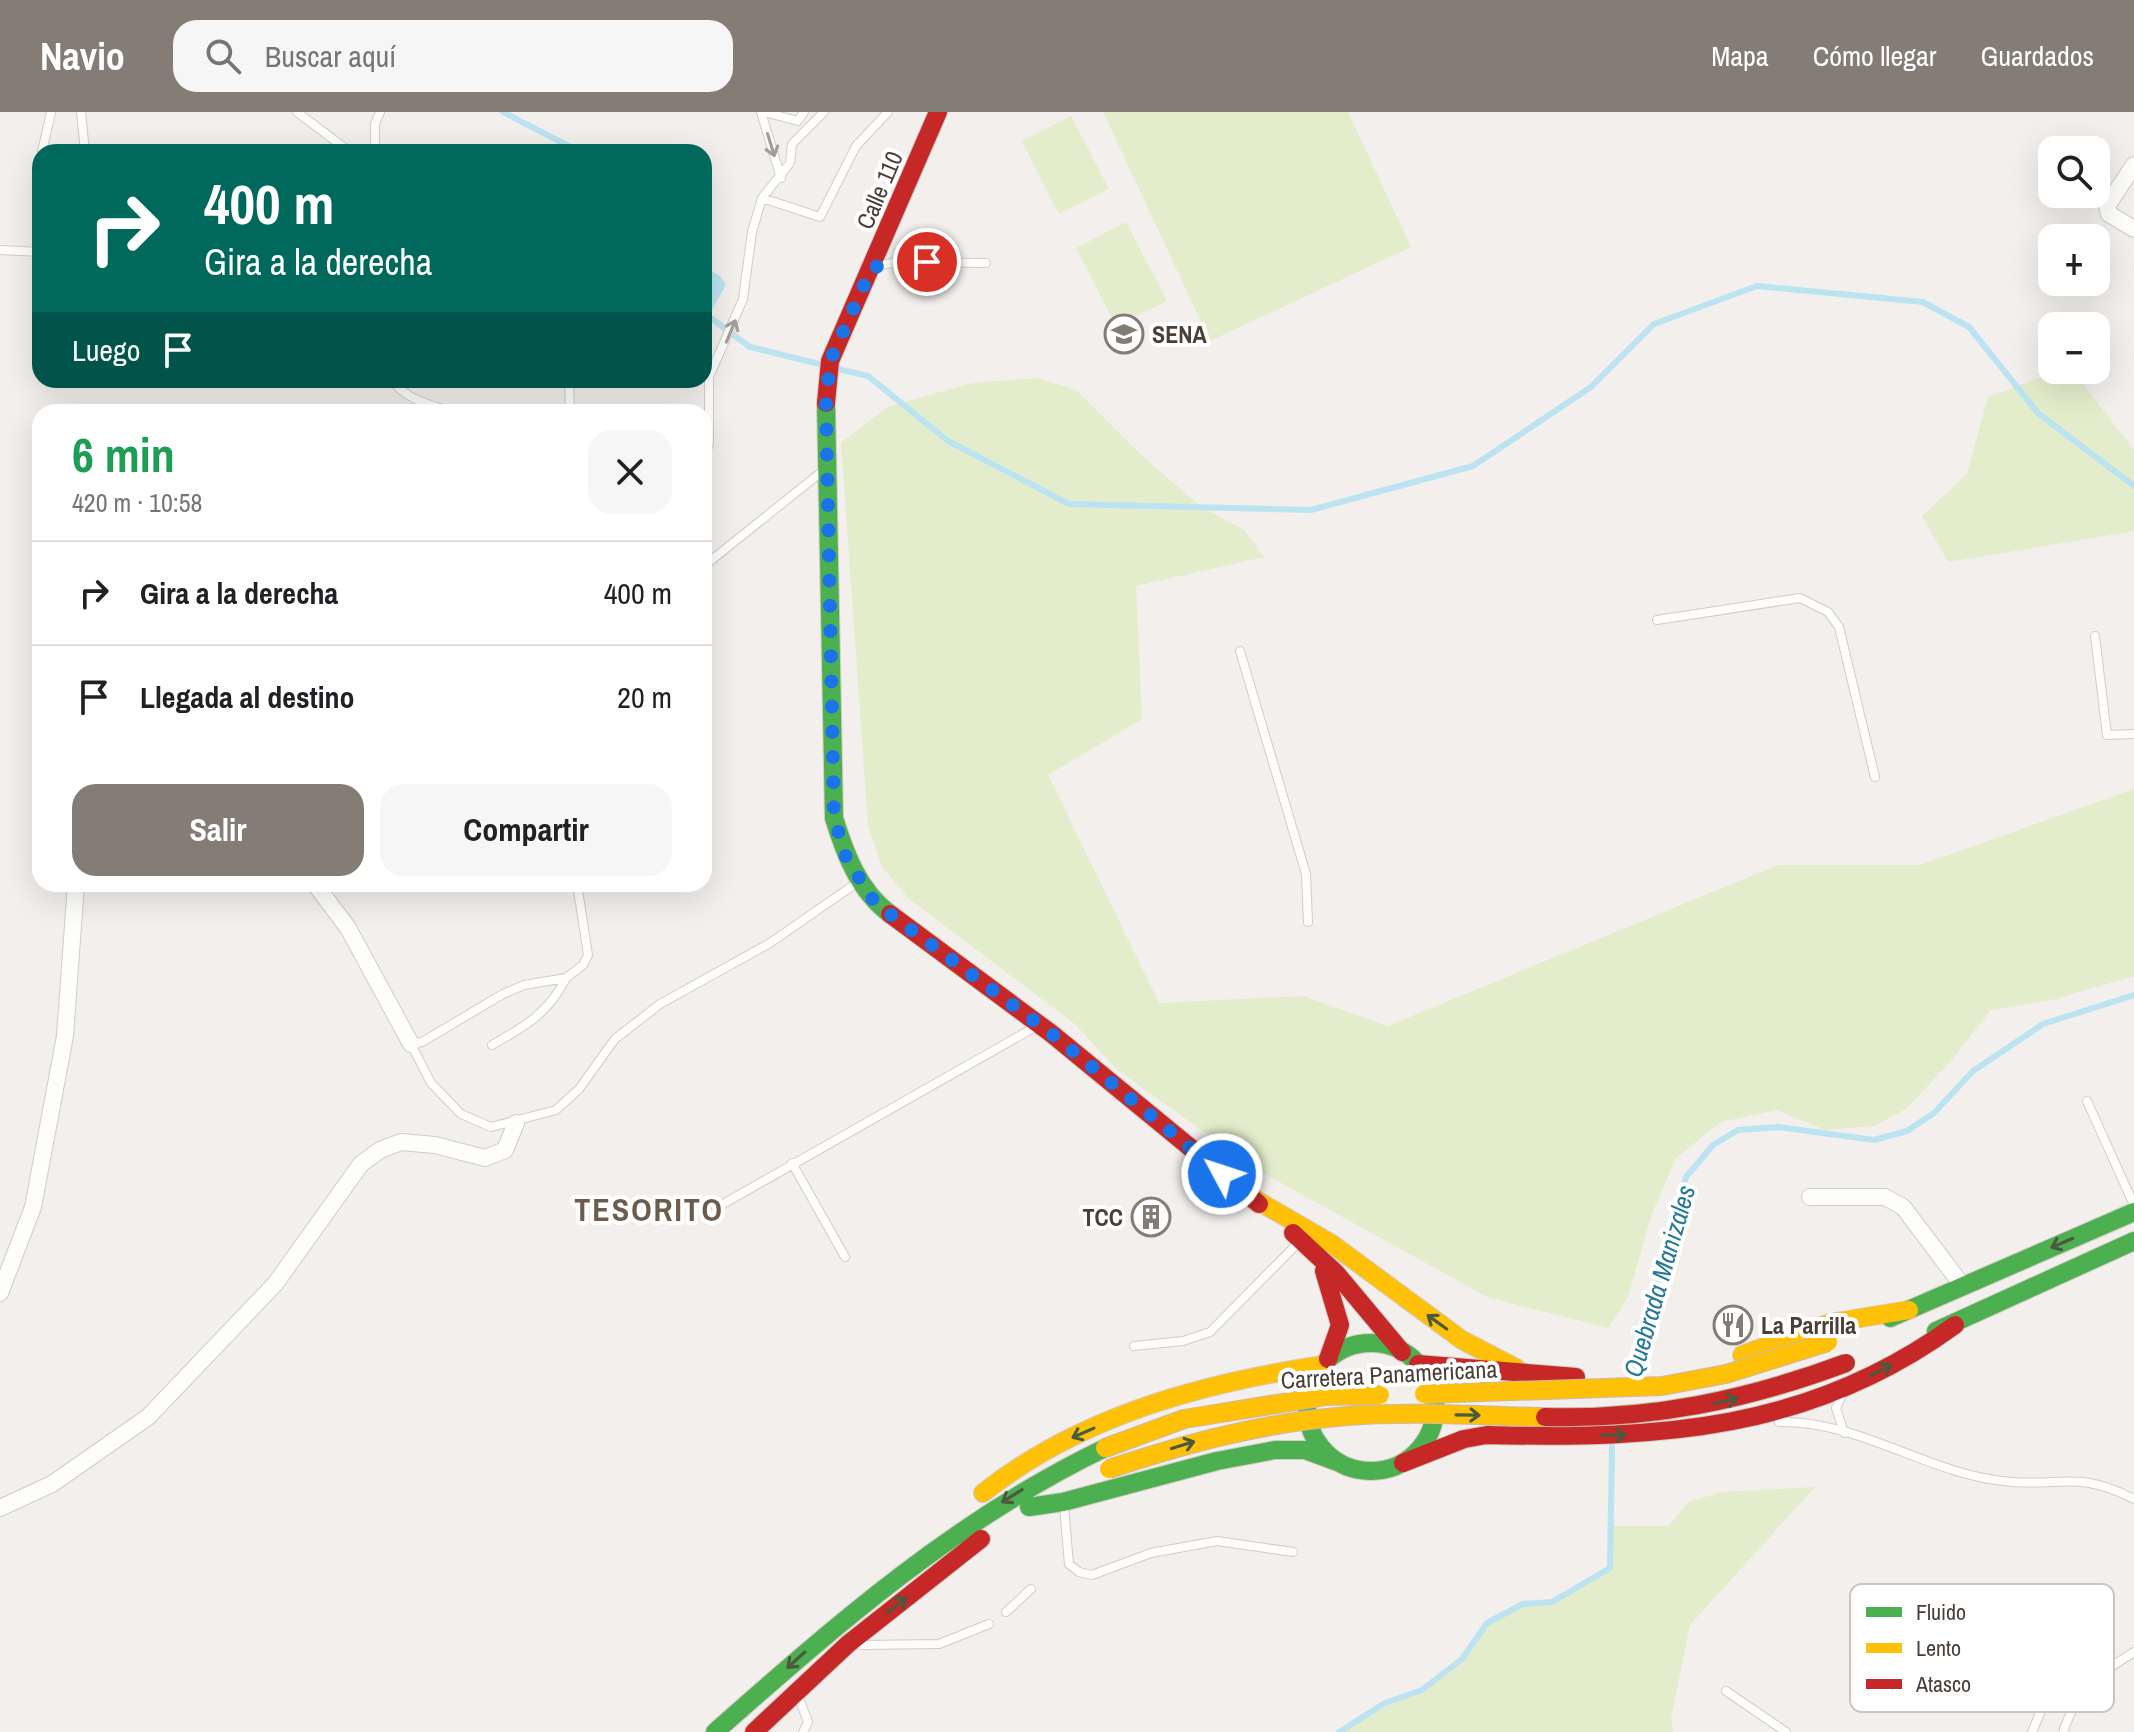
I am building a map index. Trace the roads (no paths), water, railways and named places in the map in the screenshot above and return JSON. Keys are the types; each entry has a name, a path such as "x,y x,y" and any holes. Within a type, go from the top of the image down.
{"main road":[{"name":"Calle 110","path":"938,112 830,361 827,467 834,818 846,857 875,903 1039,1025 1319,1254 1402,1352"},
{"path":"1246,1194 1332,1244 1462,1340 1528,1375"},
{"name":"Carretera Panamericana","path":"715,1732 875,1592 943,1541 1015,1493 1105,1448 1184,1419 1326,1396 1604,1391 1662,1386 1726,1374 1828,1342 1909,1310 2134,1212"},
{"name":"Carretera Panamericana","path":"754,1732 848,1644 964,1551 1029,1507 1073,1482 1109,1469 1196,1441 1289,1422 1402,1414 1572,1417 1676,1411 1772,1390 1955,1325 2132,1246"},
{"path":"1319,1254 1343,1321 1336,1347 1308,1394 1308,1418 1316,1441 1340,1463"},
{"path":"1418,1364 1565,1378 1670,1372 1725,1360 1830,1323 1909,1310"},
{"path":"1029,1507 1063,1502 1217,1461 1275,1450 1305,1450 1372,1471 1403,1463 1464,1439 1487,1435 1645,1435 1736,1421 1854,1382 1938,1339 1955,1325"},
{"path":"943,1541 985,1490 1056,1445 1173,1397 1247,1376 1324,1363 1349,1347 1362,1344 1390,1346 1402,1352 1418,1364 1435,1398 1434,1417 1423,1443 1403,1463"}],"street":[{"path":"2134,165 2107,206 2109,214 2134,229"},
{"path":"0,1293 33,1207 63,1052 75,892"},
{"path":"321,892 348,928 411,1044"},
{"path":"0,1508 52,1484 148,1417 275,1284 361,1164 401,1142 435,1145 485,1158 505,1150 516,1123"},
{"path":"1810,1197 1885,1197 1903,1207 1962,1285"}],"lane":[{"path":"44,144 51,112"},
{"path":"81,112 84,144"},
{"path":"297,112 339,144"},
{"path":"375,144 375,124 380,112"},
{"path":"762,112 798,121"},
{"path":"762,112 781,178"},
{"path":"712,370 743,299 752,232 762,198 790,163 798,121 804,112"},
{"path":"792,144 824,112"},
{"name":"Calle 110","path":"762,198 820,217 856,146 888,112"},
{"path":"0,250 32,252"},
{"path":"872,267 898,262 986,263"},
{"path":"398,388 429,404"},
{"path":"712,560 827,467"},
{"path":"1657,620 1800,598 1828,612 1839,627 1875,777"},
{"path":"2095,636 2107,735 2134,734"},
{"path":"1240,651 1306,874 1308,922"},
{"path":"578,892 588,955 583,965 566,978 513,990 422,1042 411,1044 431,1083 461,1114 491,1127 516,1123 556,1110 579,1089 615,1039 660,1004 770,943 859,881"},
{"path":"492,1045 538,1019 557,996 566,978"},
{"path":"716,1208 1039,1025"},
{"path":"2087,1101 2134,1206"},
{"path":"792,1163 845,1257"},
{"path":"1134,1346 1183,1341 1210,1332 1301,1240"},
{"path":"1844,1433 1836,1408 1854,1382"},
{"path":"1736,1421 1790,1422 1844,1433 1977,1477 2006,1482 2087,1481 2111,1487 2134,1499"},
{"path":"1063,1502 1069,1564 1079,1572 1092,1575 1151,1553 1217,1541 1293,1552"},
{"path":"1006,1612 1031,1589"},
{"path":"848,1644 939,1644 989,1624"},
{"path":"2114,1665 2134,1652"},
{"path":"1726,1691 1786,1732"},
{"path":"797,1694 806,1709 808,1722 803,1732"},
{"path":"2032,1732 2040,1712"},
{"path":"2063,1732 2071,1712"}],"water":[{"path":"712,272 726,285 712,309"}],"waterway":[{"path":"503,112 565,144"},
{"path":"834,368 868,376 948,441 1069,504 1311,510 1473,466 1591,387 1654,324 1757,286 1923,302 1969,327 2038,413 2134,486"},
{"path":"712,319 750,347 823,365"},
{"name":"Quebrada Manizales","path":"1631,1378 1686,1177 1713,1145 1738,1130 1778,1127 1874,1140 1907,1131 1934,1113 1973,1071 2043,1024 2134,995"},
{"name":"Quebrada Manizales","path":"1339,1732 1385,1703 1422,1690 1462,1659 1487,1623 1523,1604 1552,1602 1610,1568 1612,1447"}],"place":[{"name":"SENA","path":"1124,334"},
{"name":"TCC","path":"1151,1217"},
{"name":"La Parrilla","path":"1733,1325"}],"district":[{"name":"TESORITO","path":"649,1209"}]}
